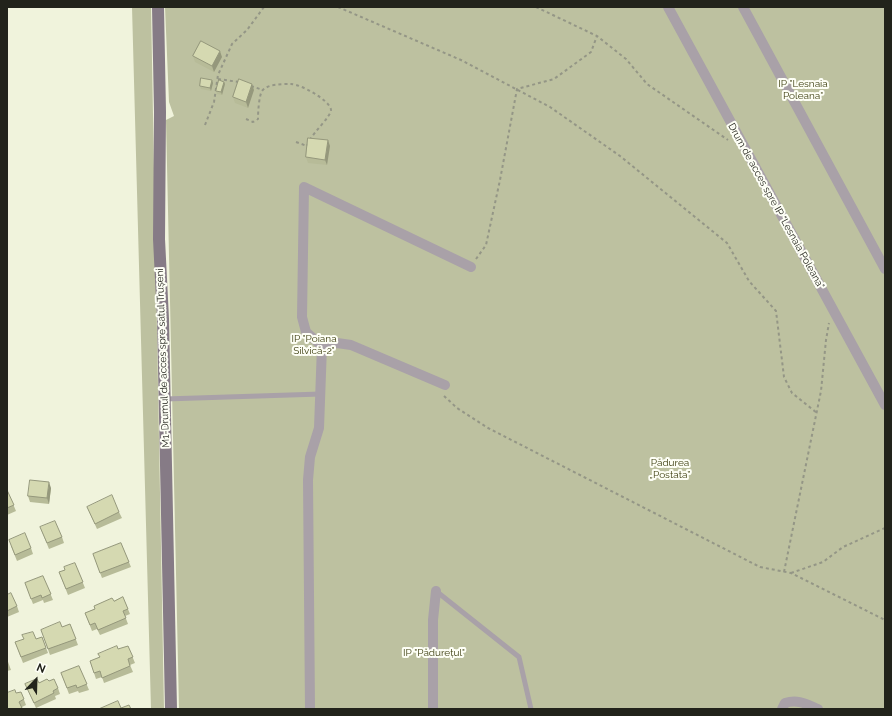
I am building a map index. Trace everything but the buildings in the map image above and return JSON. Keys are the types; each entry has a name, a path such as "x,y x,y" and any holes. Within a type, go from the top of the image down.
{"street":[{"name":"M1-Drumul de acces spre satul Trușeni","path":"158,7 160,112 159,239 163,319 171,709"},
{"name":"Drum de acces spre IP \"Lesnaia Poleana\"","path":"668,7 885,405"},
{"path":"744,7 885,270"},
{"path":"322,346 306,332 302,317 304,187 471,267"},
{"path":"322,346 337,343 351,345 445,385"},
{"path":"310,709 308,480 310,457 319,428 322,346"},
{"path":"433,709 432,640 436,591"},
{"path":"782,709 785,703 793,700 804,702 818,709"}],"lane":[{"path":"165,399 321,394"},
{"path":"436,591 519,657 531,709"}],"path":[{"path":"205,125 214,102 217,79 232,44 247,30 264,7"},
{"path":"338,7 461,60 550,107 620,156 727,243 749,281 776,311 784,377 792,393 817,413"},
{"path":"536,7 597,36 626,59 647,84 746,151"},
{"path":"517,89 554,80 591,52 597,36"},
{"path":"217,79 239,82 263,90"},
{"path":"246,119 253,122 258,119 261,92 267,86 292,84 320,97 329,104 331,110 329,116 313,134 307,146 296,142"},
{"path":"471,267 486,245 517,89"},
{"path":"784,572 821,391 826,340 832,307"},
{"path":"445,385 444,396 456,408 488,428 760,567 790,573 885,620"},
{"path":"790,573 823,562 843,547 885,528"}],"green space":[{"path":"132,7 151,7 164,709 151,709"},
{"path":"165,7 885,7 885,709 179,709 166,120 174,116 169,102"}],"park label":[{"name":"IP \"Lesnaia Poleana\"","path":"803,90"},
{"name":"IP \"Poiana Silvică-2\"","path":"314,344"},
{"name":"Pădurea „Postata”","path":"670,468"},
{"name":"IP \"Pădurețul\"","path":"434,653"}]}
